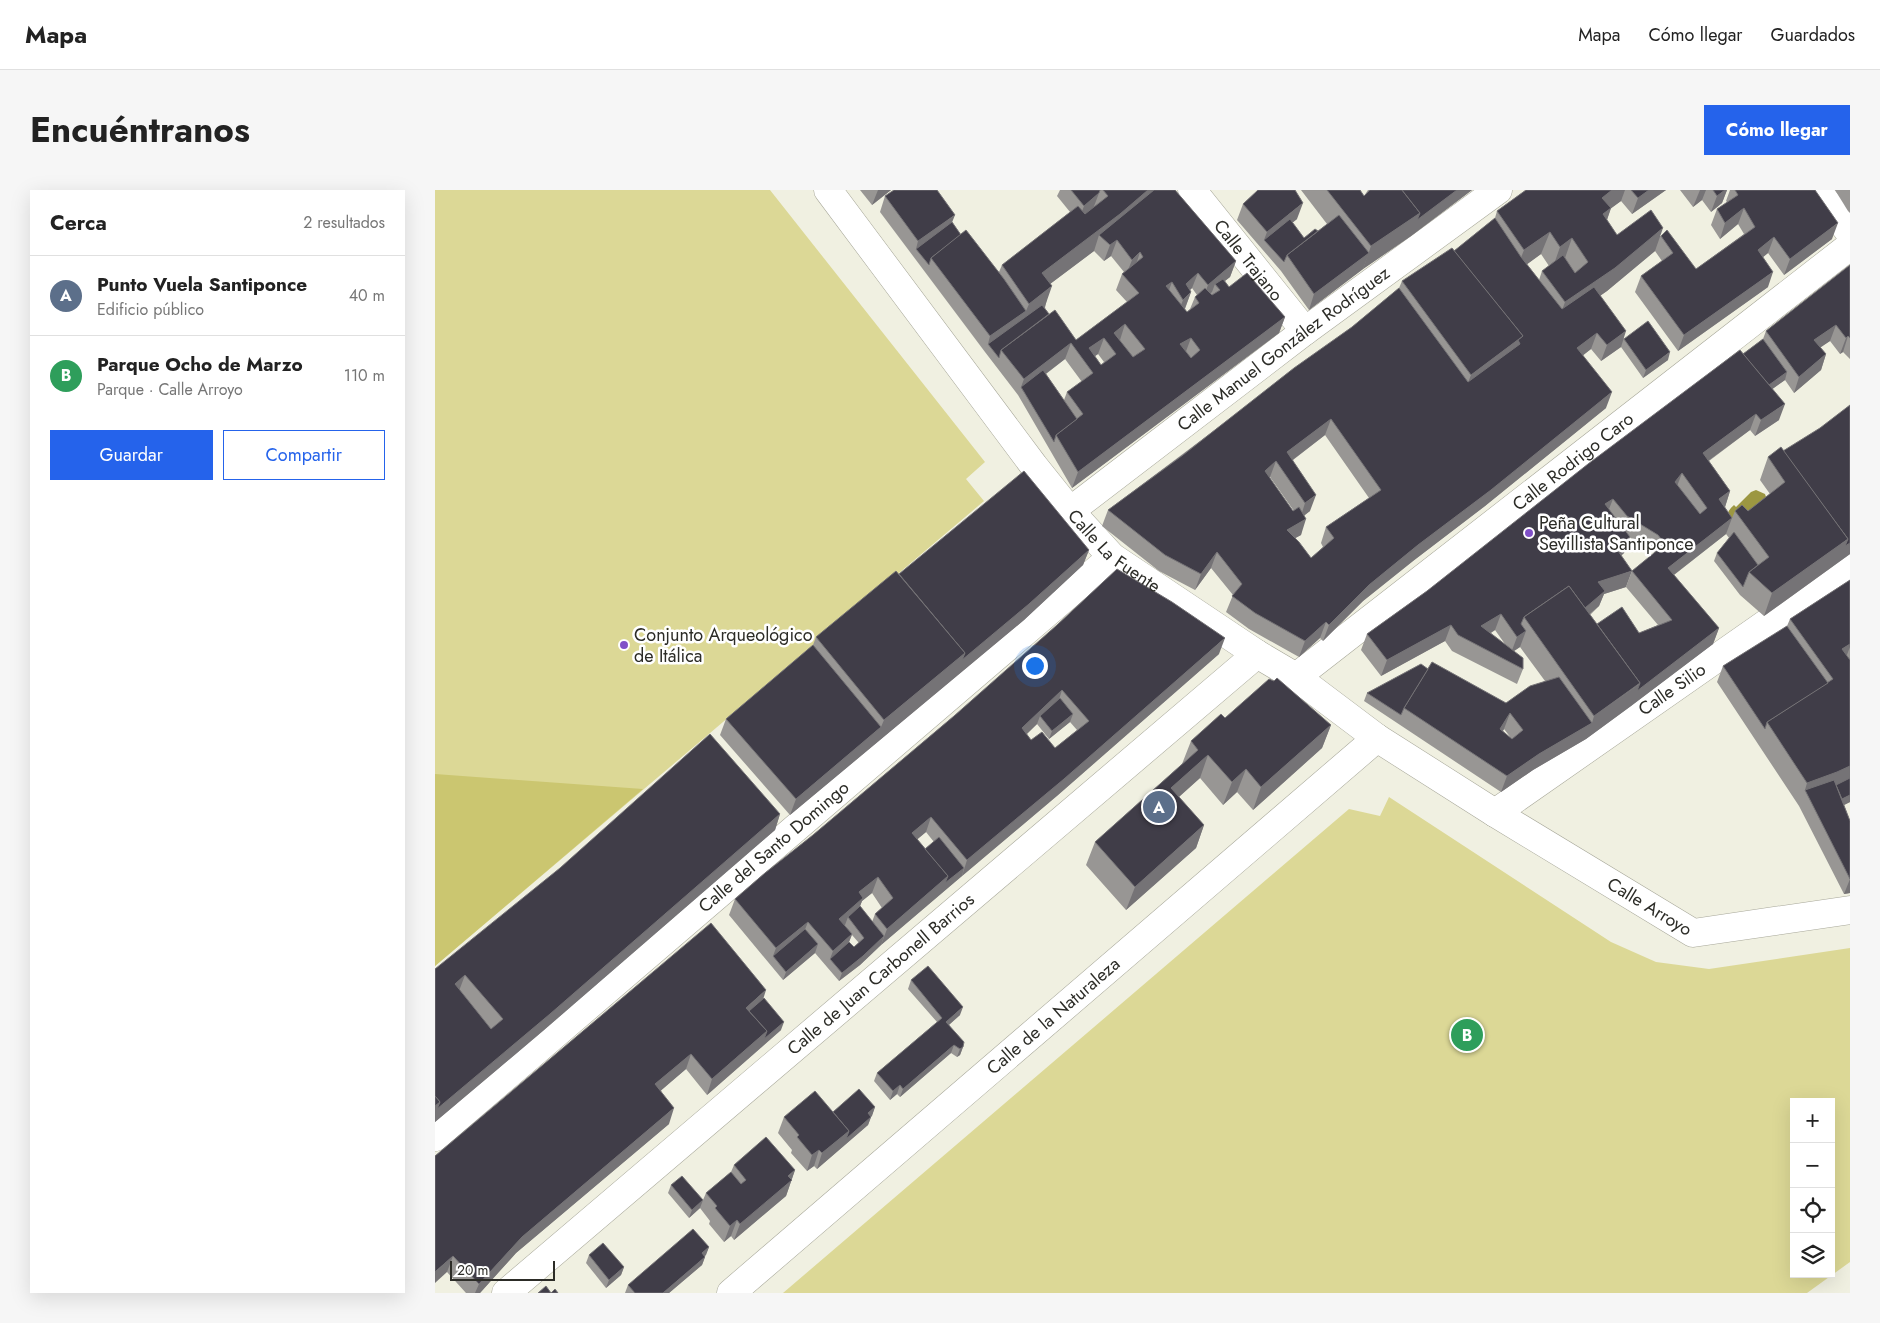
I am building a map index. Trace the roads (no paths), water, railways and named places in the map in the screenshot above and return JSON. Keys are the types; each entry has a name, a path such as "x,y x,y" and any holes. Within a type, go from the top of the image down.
{"street":[{"name":"Calle La Fuente","path":"828,190 1070,511 1112,557 1257,654 1296,677 1377,738 1495,813"},
{"name":"Calle Trajano","path":"1192,190 1305,332"},
{"name":"Calle Manuel González Rodríguez","path":"1070,511 1305,332 1498,190"},
{"path":"1817,190 1850,233"},
{"name":"Calle Rodrigo Caro","path":"1296,677 1850,246"},
{"name":"Calle del Santo Domingo","path":"435,1137 1112,557"},
{"name":"Calle Silio","path":"1495,813 1850,565"},
{"name":"Calle de Juan Carbonell Barrios","path":"506,1293 1257,654"},
{"name":"Calle de la Naturaleza","path":"731,1293 1377,738"},
{"name":"Calle Arroyo","path":"1495,813 1693,934 1850,910"}],"place":[{"name":"Peña Cultural Sevillista Santiponce","path":"1529,533"},
{"name":"Conjunto Arqueológico de Itálica","path":"624,645"},
{"name":"Punto Vuela Santiponce","path":"1159,807"},
{"name":"Parque Ocho de Marzo","path":"1467,1035"}]}
